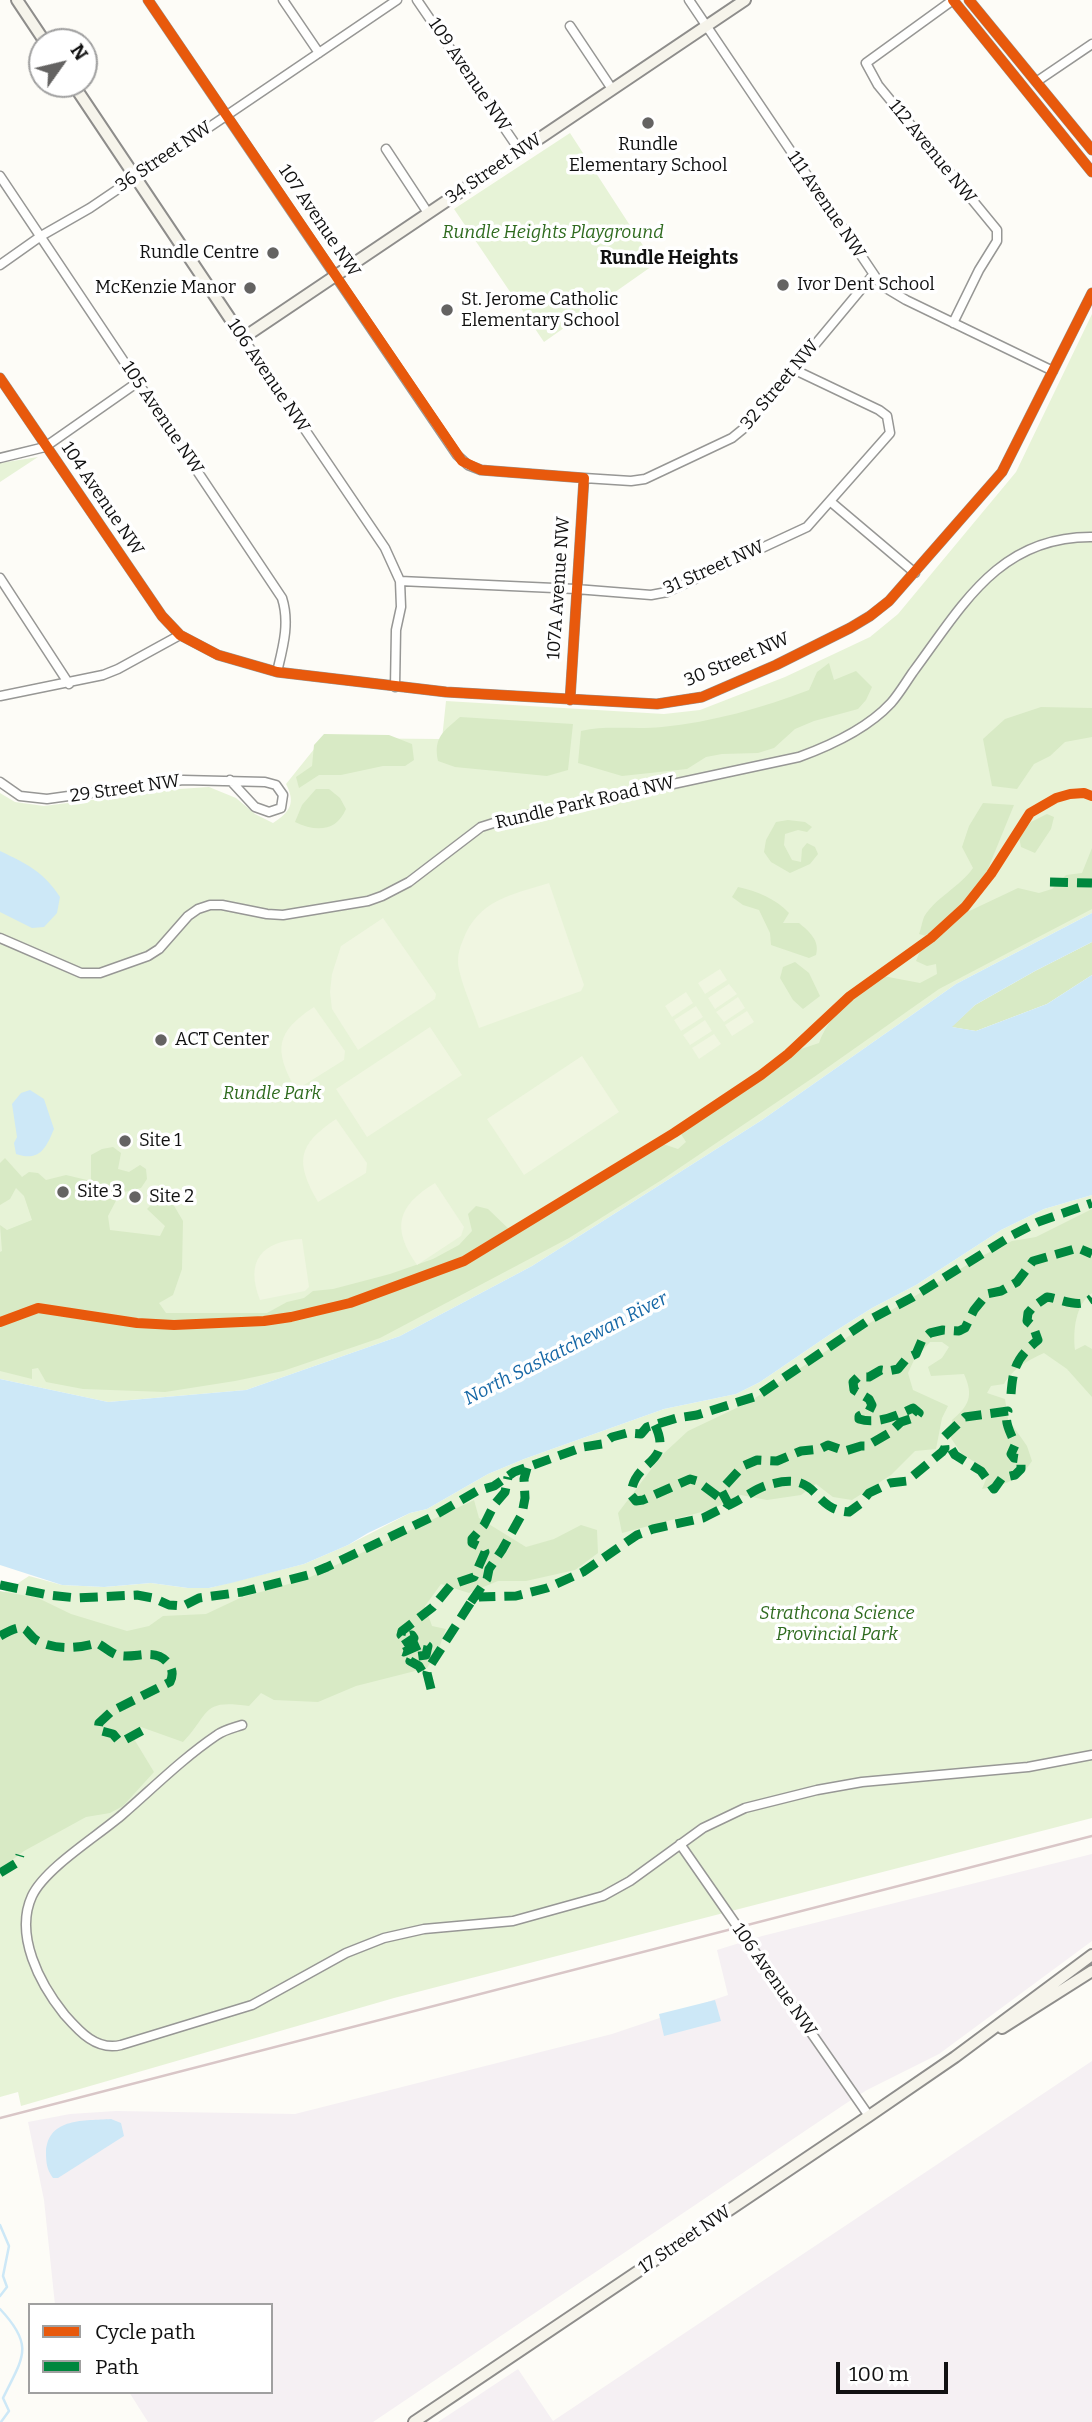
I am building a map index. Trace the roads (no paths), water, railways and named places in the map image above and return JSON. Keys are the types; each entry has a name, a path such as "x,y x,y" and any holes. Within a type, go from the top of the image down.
{"main road":[{"path":"17,0 36,28"},
{"name":"34 Street NW","path":"243,338 745,0"},
{"name":"106 Avenue NW","path":"82,98 243,338"},
{"name":"17 Street NW","path":"414,2422 955,2057 1092,1955"},
{"name":"17 Street NW","path":"955,2057 1092,1971"}],"street":[{"name":"107 Avenue NW","path":"148,0 462,461"},
{"path":"283,0 319,53"},
{"name":"36 Street NW","path":"0,265 397,0"},
{"name":"109 Avenue NW","path":"417,0 520,150"},
{"name":"111 Avenue NW","path":"688,0 873,275 891,293 1053,371"},
{"path":"953,0 1092,172"},
{"name":"112 Avenue NW","path":"953,0 866,63 878,85 997,230 997,241 979,270 953,323"},
{"path":"969,0 1092,150"},
{"path":"570,26 612,89"},
{"path":"1036,82 1092,44"},
{"path":"386,149 428,213"},
{"name":"105 Avenue NW","path":"0,176 282,598 286,609 286,634 277,672"},
{"name":"32 Street NW","path":"462,461 481,470 584,478 645,479 732,439 748,425 873,275"},
{"name":"30 Street NW","path":"180,635 234,662 277,672 395,687 657,704 702,697 860,622 889,601 1002,472 1092,293"},
{"name":"106 Avenue NW","path":"243,338 385,548 400,581 401,607 396,630 395,687"},
{"name":"31 Street NW","path":"400,581 651,595 667,592 807,527 890,433 887,416 879,410 794,370"},
{"name":"104 Avenue NW","path":"0,378 145,593 180,635"},
{"path":"0,458 45,447 138,382"},
{"name":"107A Avenue NW","path":"570,700 584,478"},
{"path":"831,502 915,573"},
{"name":"Rundle Park Road NW","path":"0,939 81,973 100,973 148,956 159,949 188,916 198,909 222,905 283,915 368,901 409,882 481,827 799,757 828,747 851,734 890,704 967,598 1001,566 1045,541 1092,537"},
{"path":"0,578 69,684"},
{"path":"0,696 69,684 118,669 180,635"},
{"name":"29 Street NW","path":"0,782 20,796 47,799 183,780 230,780 265,782 276,786 283,795 281,808 269,812 255,807 230,780"},
{"path":"242,1726 220,1732 174,1767 122,1815 50,1874 32,1896 26,1924 33,1957 44,1987 78,2029 100,2045 121,2045 252,2005 346,1953 384,1938 438,1927 513,1921 603,1896 630,1881 703,1828 745,1808 817,1790 875,1781 1028,1767 1092,1755"},
{"name":"106 Avenue NW","path":"680,1844 869,2116"}],"water":[{"path":"0,851 34,869 60,897 57,913 44,927 32,928 0,912"},
{"name":"North Saskatchewan River","path":"1092,913 1092,942 975,1005 952,1027 976,1031 1047,1004 1092,975 1092,1195 1044,1209 1001,1230 916,1285 829,1335 760,1382 736,1394 664,1409 524,1459 488,1474 427,1509 410,1513 304,1564 209,1588 151,1583 104,1587 62,1585 0,1565 0,1379 108,1402 246,1390 400,1336 532,1266 762,1120 956,984"},
{"path":"30,1090 44,1099 54,1129 41,1152 24,1156 16,1154 14,1143 17,1137 12,1104 21,1093"},
{"path":"715,2000 721,2021 664,2036 659,2014"},
{"path":"111,2119 121,2123 124,2136 58,2178 53,2178 47,2166 46,2152 53,2132 70,2123"}],"waterway":[{"path":"0,2225 9,2246 3,2276 7,2287 0,2296"},
{"path":"0,2309 11,2322 22,2343 20,2362 3,2398 9,2411 1,2422"}],"railway":[{"path":"0,2118 1092,1836"}],"place":[{"name":"Rundle Elementary School","path":"648,123"},
{"name":"Rundle Centre","path":"273,253"},
{"name":"Ivor Dent School","path":"783,285"},
{"name":"McKenzie Manor","path":"250,288"},
{"name":"St. Jerome Catholic Elementary School","path":"447,310"},
{"name":"ACT Center","path":"161,1040"},
{"name":"Site 1","path":"125,1141"},
{"name":"Site 3","path":"63,1192"},
{"name":"Site 2","path":"135,1197"}],"district":[{"name":"Rundle Heights","path":"669,259"}],"park label":[{"name":"Rundle Heights Playground","path":"553,233"},
{"name":"Rundle Park","path":"272,1094"},
{"name":"Strathcona Science Provincial Park","path":"837,1624"}]}
